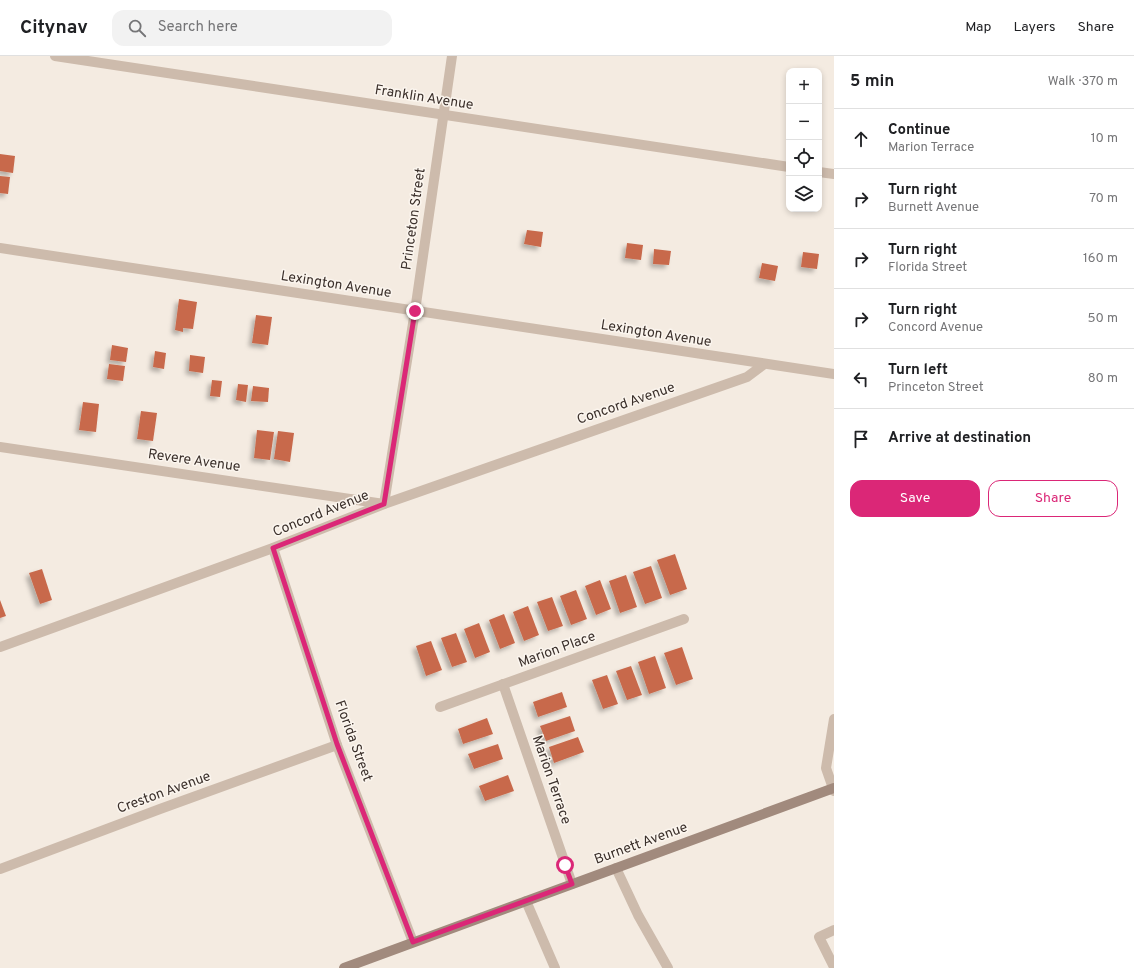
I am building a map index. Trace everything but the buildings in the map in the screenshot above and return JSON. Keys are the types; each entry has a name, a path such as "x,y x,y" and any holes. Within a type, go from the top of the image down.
{"street":[{"name":"Franklin Avenue","path":"55,56 786,167"},
{"name":"Princeton Street","path":"384,504 415,311 452,56"},
{"path":"822,172 834,174"},
{"name":"Lexington Avenue","path":"0,248 763,365 834,374"},
{"name":"Concord Avenue","path":"0,647 273,548 384,504 747,377 763,365"},
{"name":"Revere Avenue","path":"0,447 384,504"},
{"name":"Florida Street","path":"273,548 337,744 413,942"},
{"name":"Marion Place","path":"440,706 684,619"},
{"name":"Marion Terrace","path":"503,684 572,884"},
{"path":"833,790 826,768 834,719"},
{"name":"Creston Avenue","path":"0,869 337,744"},
{"name":"Burnett Avenue","path":"344,968 833,790"},
{"path":"616,868 638,915 668,968"},
{"path":"526,901 555,968"},
{"path":"834,930 819,937 834,967"}],"route":[{"path":"415,311 384,504 273,548 337,744 413,942 572,884 565,865"}]}
